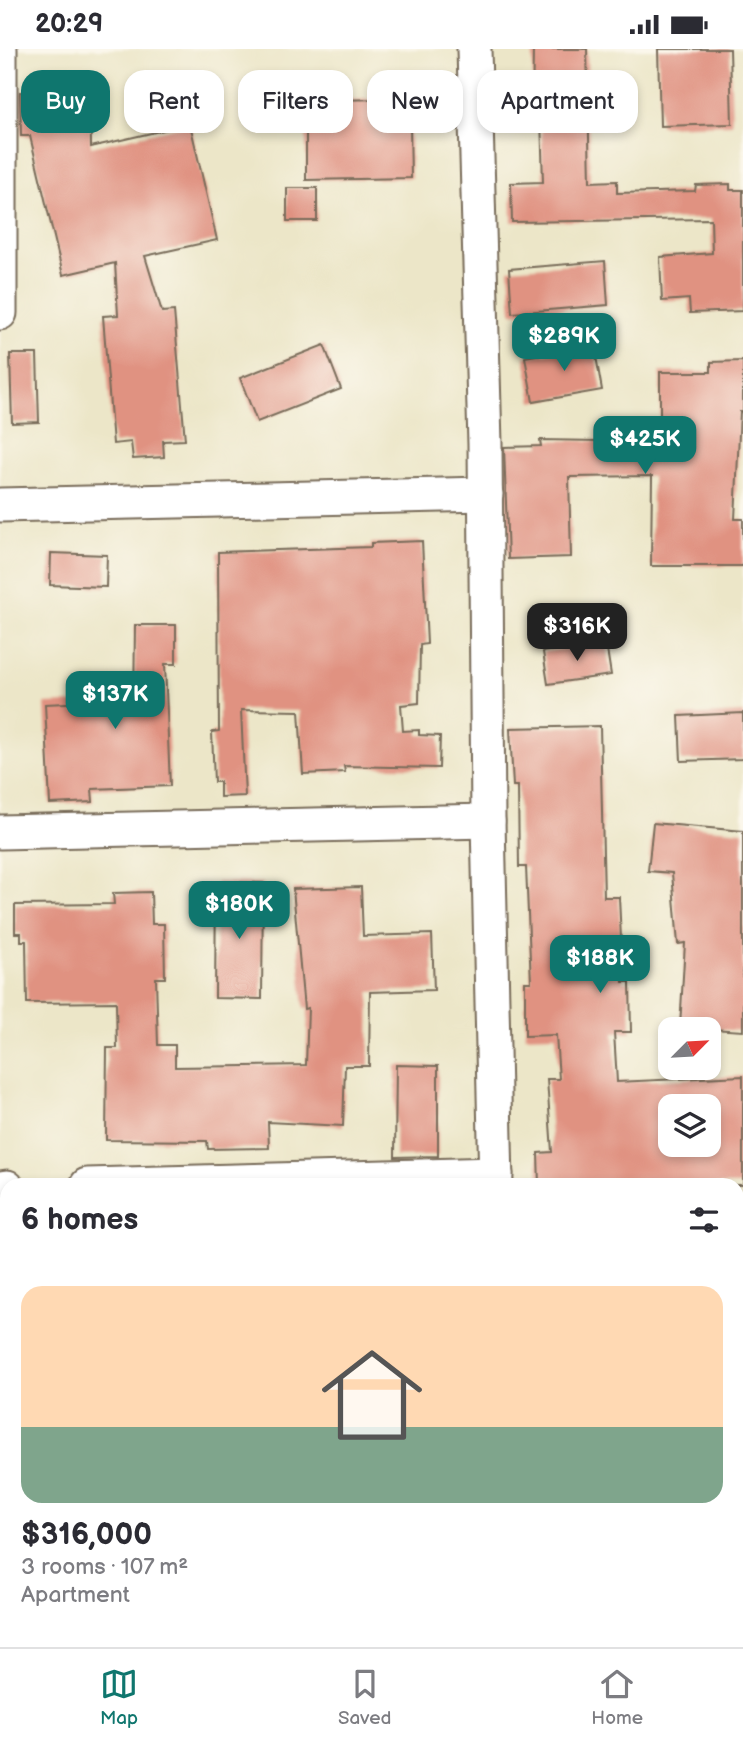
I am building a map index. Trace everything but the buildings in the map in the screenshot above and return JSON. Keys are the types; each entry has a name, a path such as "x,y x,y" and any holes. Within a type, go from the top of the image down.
{"street":[{"path":"0,49 0,313"},
{"path":"474,49 486,494 488,821 496,1178"},
{"path":"0,505 486,494"},
{"path":"0,832 488,821"}]}
